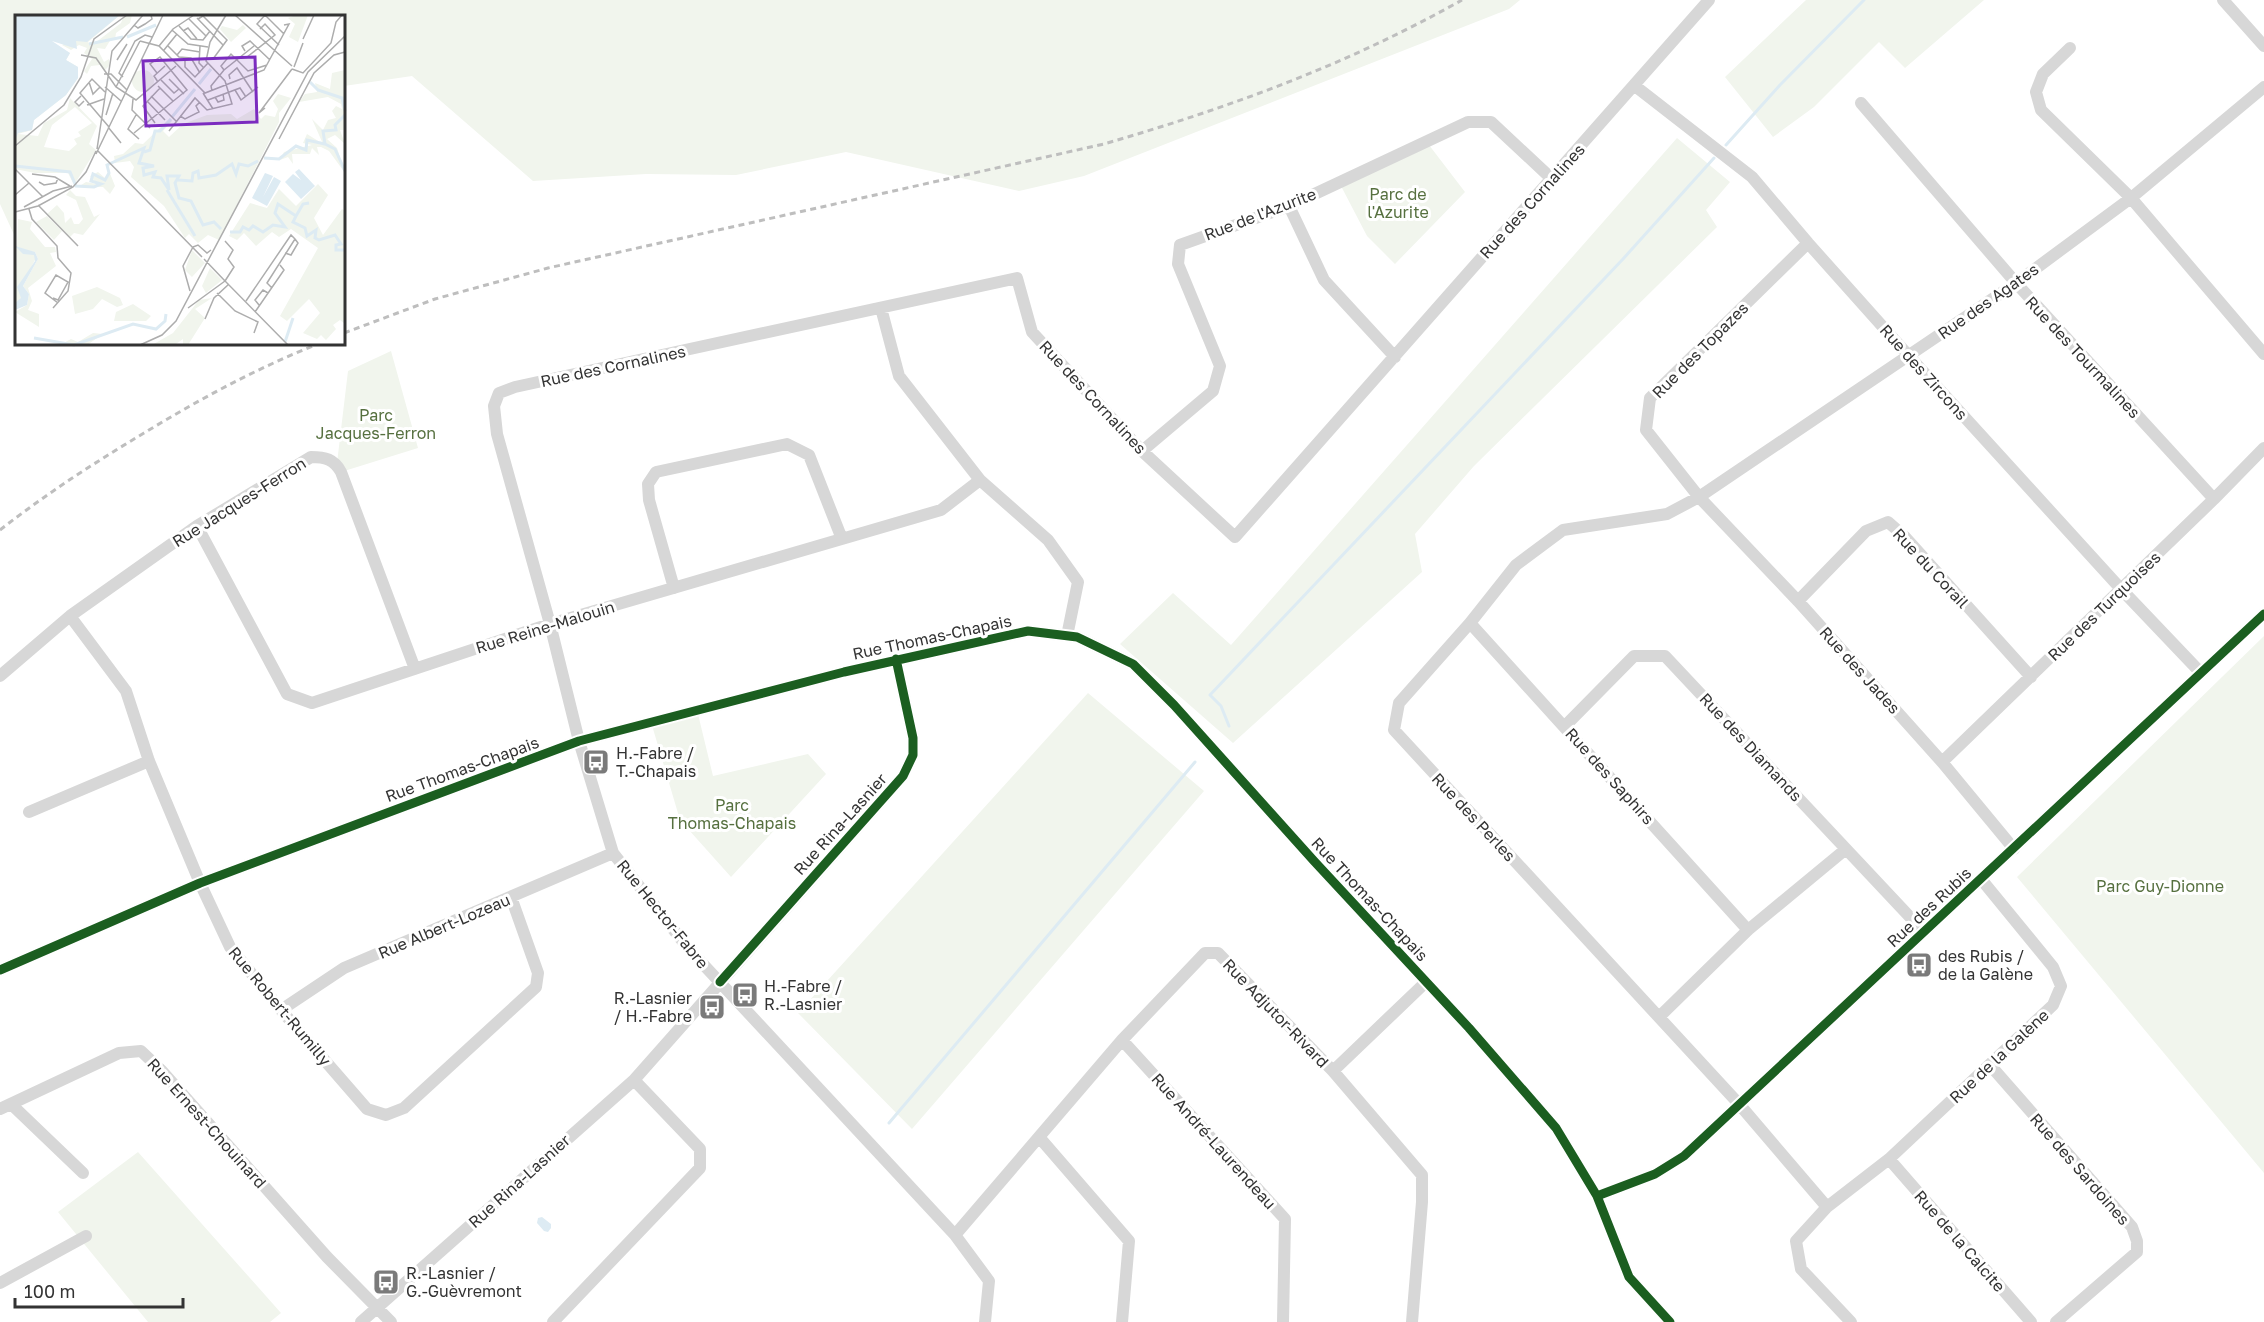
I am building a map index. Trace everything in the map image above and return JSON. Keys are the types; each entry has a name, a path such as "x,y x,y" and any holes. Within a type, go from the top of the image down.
{"street":[{"name":"Rue des Cornalines","path":"550,624 497,434 494,406 499,393 515,387 1017,278 1032,332 1142,451 1235,537 1635,86 1708,0"},
{"path":"2223,0 2264,46"},
{"path":"2070,48 2043,74 2036,92 2041,110 2131,198 2264,354"},
{"name":"Rue des Zircons","path":"1635,86 1752,177 1908,355 2121,589 2201,673"},
{"name":"Rue des Agates","path":"1700,497 1908,355 1979,310 2131,198 2264,87"},
{"name":"Rue des Tourmalines","path":"1861,103 2016,283 2214,499"},
{"name":"Rue de l'Azurite","path":"1142,451 1213,391 1220,366 1178,264 1180,245 1289,206 1468,122 1491,122 1552,179"},
{"path":"1289,206 1324,279 1395,357"},
{"name":"Rue des Topazes","path":"1700,497 1646,430 1650,398 1808,243"},
{"path":"881,308 899,376 980,480 1048,540 1078,582 1067,636"},
{"path":"674,588 649,500 648,484 656,472 787,444 809,455 842,539"},
{"name":"Rue des Turquoises","path":"1942,762 2264,448"},
{"name":"Rue Jacques-Ferron","path":"0,676 70,616 197,526 311,457 326,458 337,463 415,669"},
{"name":"Rue Reine-Malouin","path":"197,526 286,694 312,703 550,624 941,510 980,480"},
{"name":"Rue des Jades","path":"1700,497 1798,601 1942,762 2014,849"},
{"name":"Rue des Perles","path":"1700,497 1667,514 1563,530 1516,565 1470,623 1399,703 1394,730 1739,1104 1827,1208"},
{"name":"Rue du Corail","path":"1798,601 1866,531 1888,522 1905,537 2031,677"},
{"name":"Rue des Rubis","path":"1597,1196 1655,1174 1684,1156 2264,614"},
{"name":"Rue Robert-Rumilly","path":"70,616 126,691 149,761 200,883 230,947 367,1109 386,1115 404,1108 536,987 538,973 511,897"},
{"name":"Rue des Saphirs","path":"1470,623 1748,930"},
{"name":"Rue Hector-Fabre","path":"550,624 579,741 613,853 688,948 955,1235 989,1281 985,1322"},
{"name":"Rue Thomas-Chapais","path":"0,970 200,883 579,741 896,659 1028,631 1077,637 1132,663 1174,705 1469,1028 1556,1128 1597,1196 1629,1277 1670,1322"},
{"name":"Rue des Diamands","path":"1565,726 1634,656 1665,656 1924,932"},
{"name":"Rue Rina-Lasnier","path":"361,1322 634,1080 903,776 913,755 913,738 896,659"},
{"path":"29,812 149,761"},
{"path":"1659,1017 1748,930 1846,849"},
{"name":"Rue Albert-Lozeau","path":"281,1010 344,968 613,853"},
{"name":"Rue de la Galène","path":"1827,1208 1889,1159 2053,1005 2061,986 2053,967 1981,879"},
{"name":"Rue Adjutor-Rivard","path":"955,1235 1122,1040 1205,953 1218,953 1333,1071 1422,1175 1422,1202 1412,1322"},
{"path":"1333,1071 1426,982"},
{"name":"Rue André-Laurendeau","path":"1122,1040 1285,1219 1283,1322"},
{"name":"Rue Ernest-Chouinard","path":"5,1107 119,1053 141,1051 161,1070 327,1257 377,1308"},
{"name":"Rue des Sardoines","path":"1990,1065 2132,1227 2137,1241 2136,1252 2056,1322"},
{"path":"553,1322 700,1168 700,1149 634,1080"},
{"path":"5,1107 83,1173"},
{"path":"1039,1137 1129,1241 1122,1322"},
{"name":"Rue de la Calcite","path":"1889,1159 2031,1322"},
{"path":"1827,1208 1796,1241 1801,1269 1851,1322"},
{"path":"0,1283 86,1236"},
{"path":"377,1308 391,1322"}],"green space":[{"path":"0,0 1520,0 1509,9 1084,176 1019,191 846,152 736,175 646,174 533,181 412,76 345,86 345,15 15,15 15,237 0,204"},
{"path":"1806,0 1984,0 1905,68 1879,42 1814,107 1773,137 1725,77"},
{"path":"1677,138 1730,182 1706,210 1717,227 1474,466 1415,534 1422,572 1233,743 1120,644 1173,593 1231,645"},
{"name":"Parc de l'Azurite","path":"1429,145 1465,192 1395,264 1367,236 1341,186"},
{"name":"Parc Jacques-Ferron","path":"391,351 418,448 341,472 337,463 348,371"},
{"name":"Parc Guy-Dionne","path":"2264,636 2264,1173 2017,877"},
{"path":"1088,693 1204,791 912,1129 798,1013"},
{"name":"Parc Thomas-Chapais","path":"697,710 713,776 808,754 826,774 731,877 680,820 651,722"},
{"path":"138,1152 281,1313 270,1322 148,1322 58,1212"}],"shaded area":[{"path":"542,1217 551,1224 548,1232 537,1223 538,1218"}],"waterway":[{"path":"1726,145 1780,85 1864,0"},
{"path":"1229,726 1221,706 1210,695 1623,259 1714,158"},
{"path":"889,1123 1195,762"}],"railway":[{"path":"345,333 435,299 548,268 1104,144 1197,115 1287,82 1375,45 1462,0"},
{"path":"0,530 70,479 165,420 251,374 315,345"}],"cycle path":[{"path":"1597,1196 1655,1174 1684,1156 2264,614"},
{"path":"0,970 200,883 579,741 844,672 1028,631 1077,637 1133,664 1174,705 1314,861 1469,1028 1556,1128 1597,1196 1629,1277 1670,1322"},
{"path":"720,982 903,776 913,755 913,738 896,659"}],"place":[{"name":"H.-Fabre / T.-Chapais","path":"596,762"},
{"name":"des Rubis / de la Galène","path":"1919,965"},
{"name":"H.-Fabre / R.-Lasnier","path":"745,995"},
{"name":"R.-Lasnier / H.-Fabre","path":"712,1007"},
{"name":"R.-Lasnier / G.-Guèvremont","path":"386,1282"}]}
